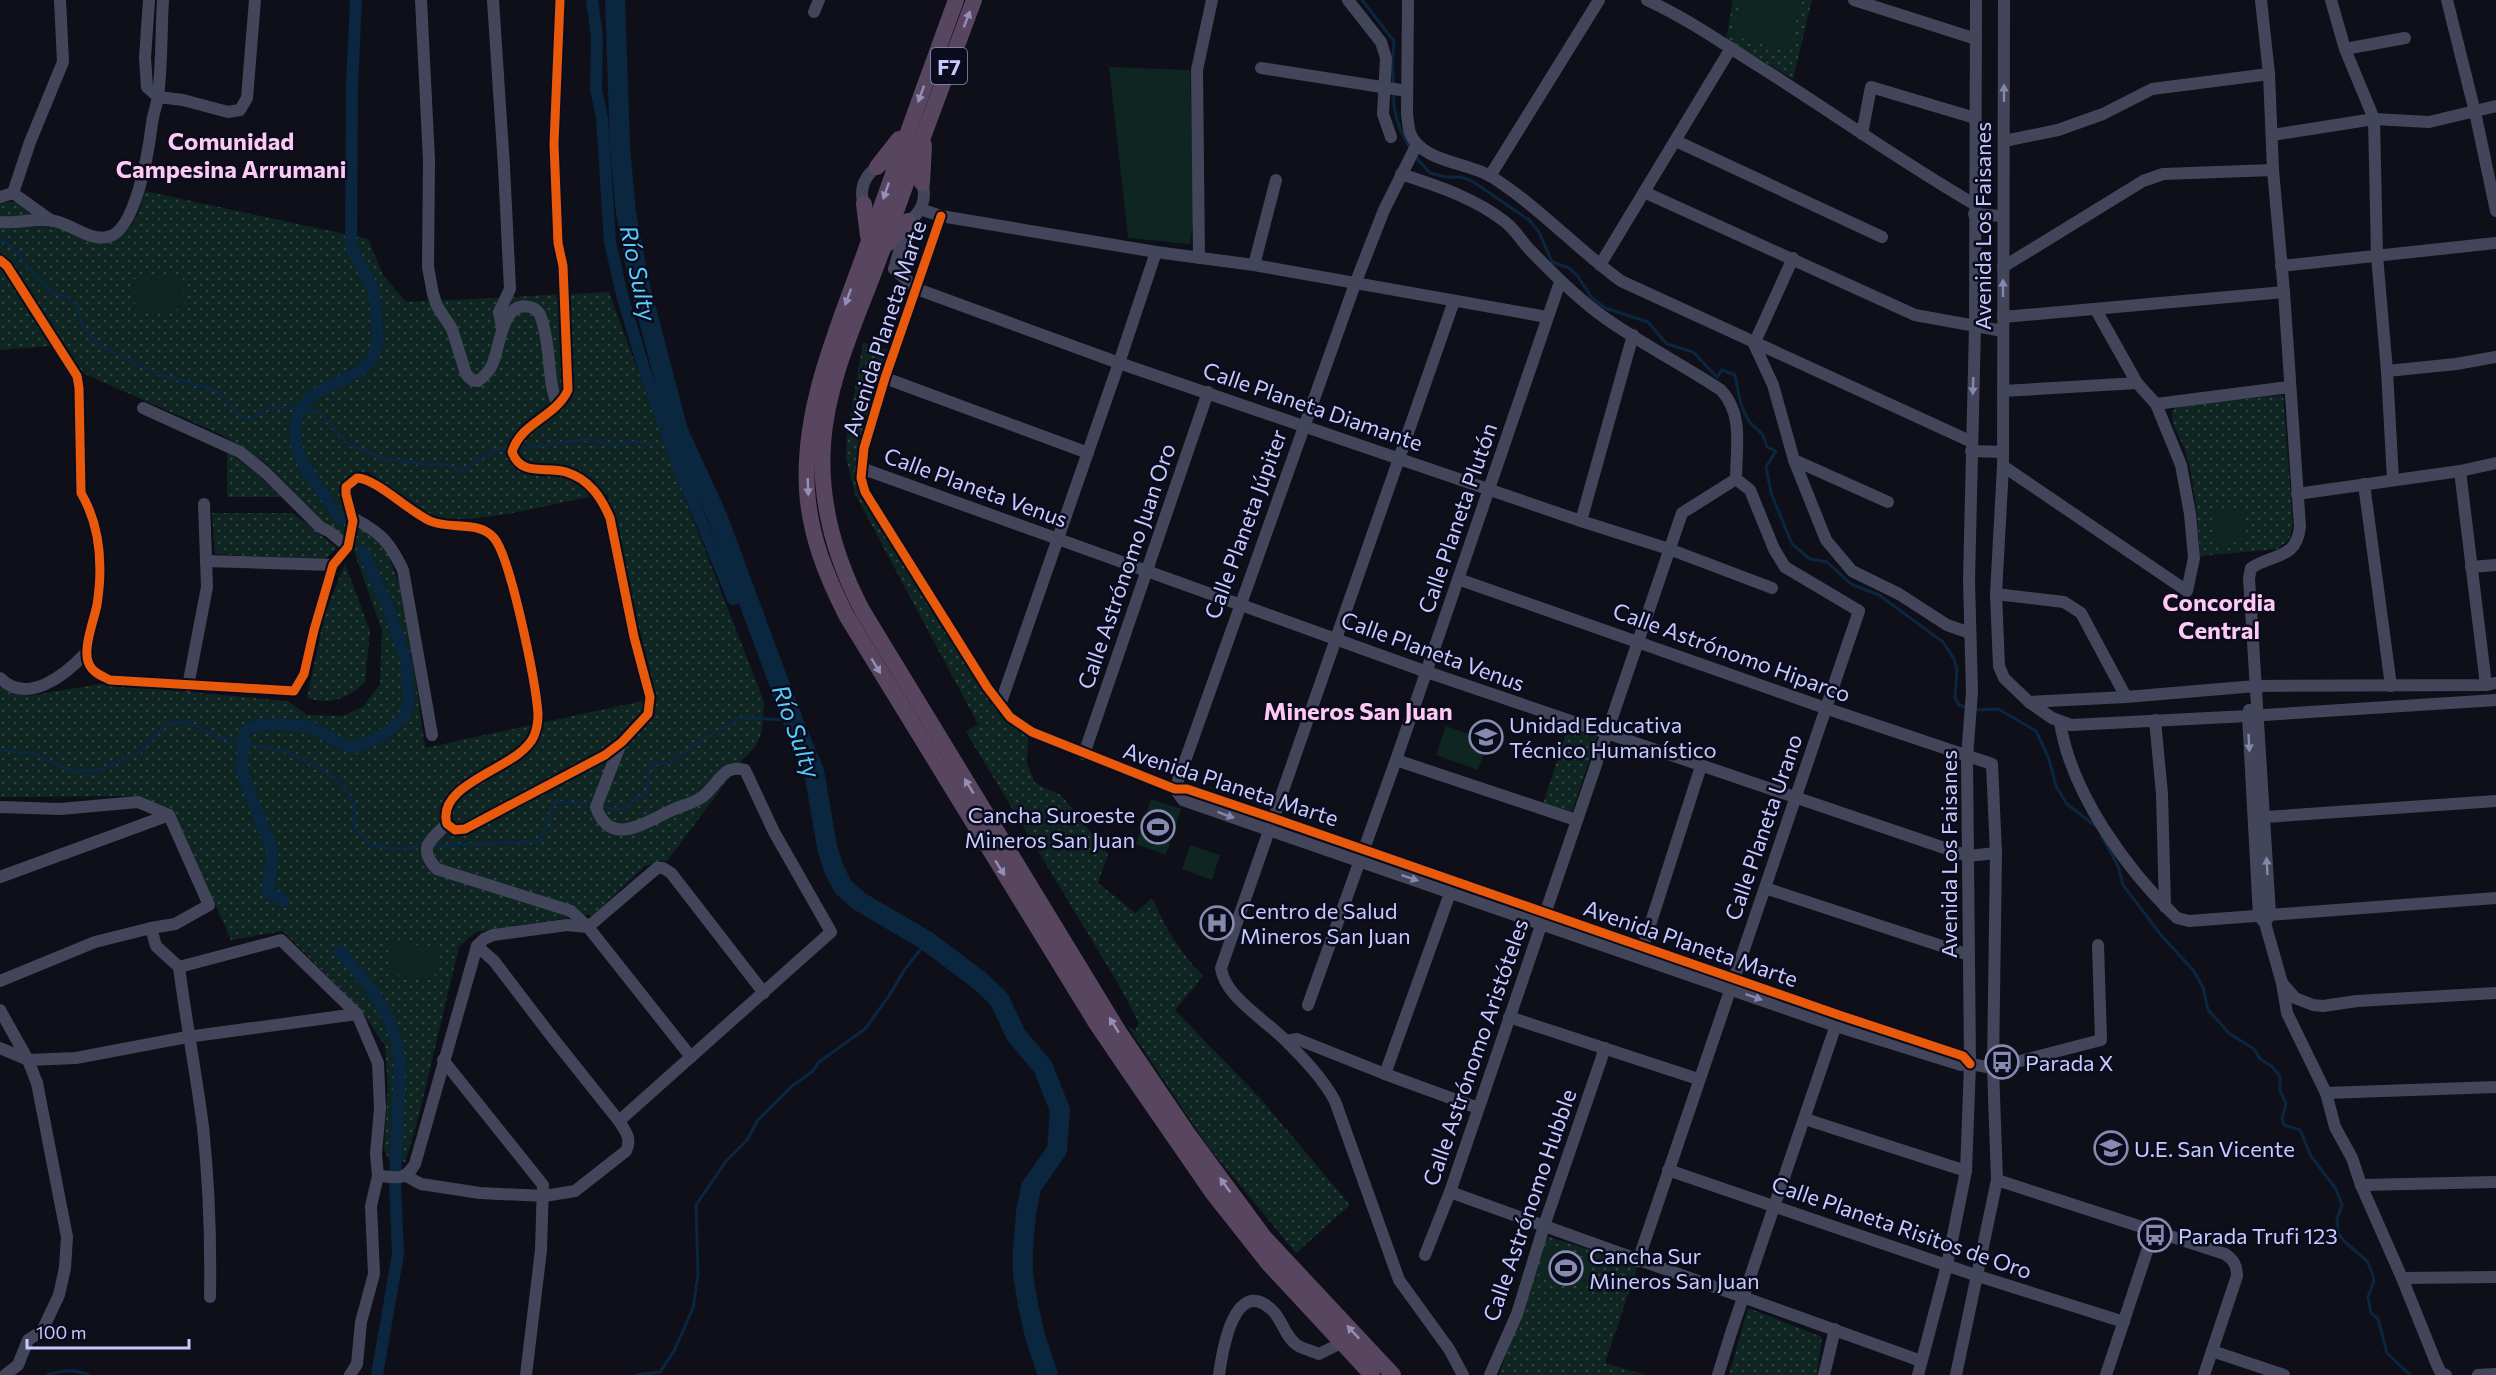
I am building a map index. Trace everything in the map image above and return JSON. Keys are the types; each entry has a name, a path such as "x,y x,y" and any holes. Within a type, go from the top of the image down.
{"highway":[{"name":"F7","path":"956,0 916,129 875,246 829,406 823,444 824,496 831,535 845,578 862,610 1119,1032 1188,1134 1264,1237 1393,1375"},
{"name":"F7","path":"916,129 974,0"},
{"path":"877,167 916,129"},
{"path":"916,129 922,183"},
{"path":"864,204 875,246 908,221"},
{"name":"F7","path":"875,246 824,370 815,401 808,446 807,490 813,533 826,574 846,615 901,708 1096,1023 1218,1199 1268,1263 1372,1375"}],"street":[{"path":"13,193 30,142 63,62 60,0"},
{"path":"149,0 145,58 147,87 158,97 183,100 228,112 240,110 247,98 255,0"},
{"path":"13,193 52,221 99,237 109,237 124,225 131,212 143,171 158,97 163,0"},
{"path":"421,0 429,160 428,267 437,306 452,329 466,374 472,380 478,381 493,363 505,321 518,307 534,308 541,315 549,352 552,393 558,406"},
{"path":"493,0 510,289 499,312 503,329"},
{"path":"0,260 7,266 77,376 81,493 89,507 100,545 97,604 86,652 88,664 98,675 110,680 294,691 304,674 333,565 348,547 353,518 346,487 357,478 372,482 416,514 434,523 479,528 495,539 508,574 529,658 538,715 537,726 533,738 523,749 476,779 449,801 444,816 447,824 455,830 465,829 605,755 622,742 648,714 650,697 634,637 610,518 603,500 581,479 565,472 521,466 512,452 521,434 558,406 568,390 554,144 560,0"},
{"path":"814,12 819,0"},
{"path":"1199,258 1197,70 1212,0"},
{"path":"1348,0 1381,42 1386,58 1383,114 1390,137"},
{"path":"1408,0 1407,91 1410,132 1417,144 1426,152 1490,176 1554,222 1600,265 1621,280 1971,446 2003,452"},
{"path":"1490,176 1599,0"},
{"path":"1647,0 1677,14 1731,48 1974,209 2003,216"},
{"path":"1677,14 1679,0"},
{"path":"1854,0 1976,39"},
{"name":"Avenida Los Faisanes","path":"1918,1375 1947,1265 1966,1171 1970,1064 1967,757 1972,692 1969,581 1975,327 1976,0"},
{"name":"Avenida Los Faisanes","path":"2003,466 2004,0"},
{"path":"2261,0 2269,74 2272,170 2284,292 2300,527 2298,540 2290,552 2252,568 2249,578 2256,686 2253,716 2265,918 2289,1020 2326,1093 2335,1127 2352,1158 2361,1185 2403,1278 2437,1365 2441,1373 2446,1375"},
{"path":"2331,0 2345,49 2374,119 2377,256 2393,480"},
{"path":"2447,0 2475,112 2496,211"},
{"path":"2345,49 2405,38"},
{"path":"1600,265 1731,48"},
{"path":"1261,68 1407,91"},
{"path":"2004,141 2058,130 2103,114 2152,88 2269,74"},
{"path":"1862,134 1870,87 1975,118"},
{"path":"2272,135 2374,119 2429,122 2496,106"},
{"path":"1676,141 1882,237"},
{"name":"Calle Planeta Júpiter","path":"1175,789 1239,604 1355,284 1408,157 1417,144"},
{"path":"903,165 922,183 923,200 920,208 908,221 883,222 864,204 862,194 864,183 877,167 903,165"},
{"path":"2003,267 2144,181 2163,174 2272,170"},
{"path":"1401,174 1453,192 1481,205 1521,235 1526,246 1560,282 1605,318 1722,390 1732,402 1737,420 1736,479"},
{"path":"1254,265 1276,180"},
{"path":"1644,192 1915,315 2003,331"},
{"path":"0,197 13,193"},
{"path":"920,208 941,216 1156,252 1254,265 1547,317"},
{"name":"Avenida Planeta Marte","path":"941,216 885,378 861,468 865,492 1000,705 1010,717 1032,732 1084,754 1175,789 1187,789 1273,818 1361,855"},
{"path":"0,222 15,224 52,221"},
{"name":"Calle Planeta Diamante","path":"908,221 894,269 917,289 1119,363 1669,549 1772,588"},
{"path":"2281,266 2496,243"},
{"path":"1000,705 1156,252"},
{"path":"1793,258 1755,344 1773,385 1794,460 1826,540 1852,571 1899,594 1947,625 1970,633"},
{"name":"Calle Planeta Plutón","path":"1308,1005 1396,760 1560,282"},
{"path":"2003,317 2284,292"},
{"path":"1454,302 1222,960 1222,978 1229,990 1287,1041 1325,1084 1335,1101 1399,1280 1449,1349 1463,1375"},
{"path":"2003,466 2187,591 2194,558 2190,514 2181,465 2156,404 2137,383 2096,310"},
{"path":"1581,521 1633,335"},
{"path":"2387,371 2456,364 2496,357"},
{"path":"885,378 1088,453"},
{"path":"2003,391 2137,383"},
{"path":"2156,404 2289,387"},
{"name":"Calle Astrónomo Juan Oro","path":"1084,754 1208,392"},
{"path":"143,408 240,452 265,471 320,527 348,547"},
{"path":"1794,460 1888,502"},
{"path":"2297,494 2460,471 2496,463"},
{"path":"2003,466 1996,594 1999,666 2004,678 2029,702 2060,722 2084,725 2496,700"},
{"name":"Calle Planeta Venus","path":"861,468 1425,671 1795,798 1968,856 1996,853"},
{"path":"2029,702 2126,697 2256,686 2491,684 2471,567 2460,471"},
{"name":"Calle Astrónomo Aristóteles","path":"1425,1255 1450,1192 1682,513 1736,479"},
{"name":"Calle Planeta Urano","path":"1638,1261 1859,611 1785,567 1774,549 1750,490 1736,479"},
{"path":"2364,484 2391,686"},
{"path":"188,686 207,587 204,504"},
{"path":"353,518 378,531 385,538 403,570 432,735"},
{"path":"206,561 333,565"},
{"path":"2471,567 2496,565"},
{"name":"Calle Astrónomo Hiparco","path":"1458,579 1992,764"},
{"path":"1996,594 2064,602 2081,613 2126,697"},
{"path":"0,678 11,686 26,689 44,685 70,669 86,652"},
{"path":"2253,716 2265,817 2265,918"},
{"path":"2155,720 2162,794 2165,907"},
{"path":"2060,722 2064,746 2091,807 2128,861 2165,907 2177,918 2189,921 2265,918 2496,898"},
{"path":"620,1121 831,933 774,832 752,780 745,770 736,767 727,770 712,789 700,799 639,827 612,828 601,821 596,807 622,742"},
{"path":"1396,760 1576,820"},
{"name":"Avenida Los Faisanes","path":"1956,1375 1996,1180 1993,1068 1996,853 1992,764"},
{"path":"1643,947 1701,766"},
{"name":"Avenida Planeta Marte","path":"1175,789 1183,800 1269,830 1361,855 1838,1021 1963,1056 1970,1064 1993,1068 2101,1040 2098,945"},
{"path":"2265,817 2496,801"},
{"path":"0,807 60,809 138,802 169,815 209,905 175,924 95,942 0,981"},
{"path":"0,877 169,815"},
{"path":"447,824 430,840 426,851 428,860 437,869 572,911 588,927 691,1057"},
{"path":"588,927 657,868 663,868 671,873 764,993"},
{"path":"1384,1074 1452,886"},
{"path":"1765,888 1969,955"},
{"name":"Avenida Planeta Marte","path":"1542,918 1643,947 1731,983"},
{"path":"405,1177 415,1164 477,946 484,939 494,935 567,925 588,927"},
{"path":"150,928 156,946 179,967 202,1126 211,1217 210,1297"},
{"path":"179,967 281,940 357,1014 378,1063 380,1108 376,1154 378,1176 371,1206 374,1274 361,1322 357,1364 350,1375"},
{"path":"378,1176 405,1177 421,1184 468,1192 544,1196 574,1191 626,1151 630,1144 620,1121 494,961 477,946"},
{"path":"2282,983 2295,998 2304,1003 2323,1006 2357,1001 2496,993"},
{"path":"0,1010 28,1060 37,1083 67,1238 59,1295 42,1331 28,1340 18,1365 5,1375"},
{"path":"0,1048 28,1060 76,1058 188,1037 357,1014"},
{"path":"1509,1017 1698,1079"},
{"path":"1718,1375 1838,1021"},
{"path":"1287,1041 1297,1039 1478,1108"},
{"name":"Calle Astrónomo Hubble","path":"1490,1375 1516,1314 1605,1048"},
{"path":"443,1060 543,1185 541,1250 526,1375"},
{"path":"2326,1093 2496,1087"},
{"path":"1805,1119 1966,1171"},
{"name":"Calle Planeta Risitos de Oro","path":"1668,1170 1975,1275 2124,1322"},
{"path":"1996,1180 2154,1230 2225,1254 2232,1259 2237,1268 2237,1276 2204,1375"},
{"path":"2361,1185 2496,1182"},
{"path":"1450,1192 1921,1361"},
{"path":"2106,1375 2154,1230"},
{"path":"2403,1278 2496,1277"},
{"path":"1219,1375 1224,1342 1234,1315 1240,1307 1247,1303 1256,1302 1274,1311 1295,1344 1304,1348 1319,1354 1341,1343"},
{"path":"1824,1375 1834,1329"},
{"path":"2212,1351 2284,1375"},
{"path":"2478,1375 2496,1374"}],"green space":[{"path":"1733,0 1812,0 1793,79 1726,39"},
{"path":"1741,0 1801,0 1789,50 1732,36"},
{"path":"1109,67 1190,70 1194,219 1190,244 1128,238"},
{"path":"145,191 368,239 383,275 406,302 609,292 679,483 764,702 761,733 756,746 744,758 668,860 645,866 594,914 476,932 459,947 418,1119 405,1162 390,1162 384,1149 388,1085 385,1046 361,1010 283,931 231,940 174,811 136,796 0,797 0,687 29,696 100,684 288,701 307,715 342,716 363,707 380,684 382,631 354,551 356,529 370,530 387,551 400,586 425,748 656,698 607,494 486,517 439,518 416,509 368,472 354,474 340,487 346,516 346,538 321,521 269,466 222,435 83,373 64,345 0,350 0,202 16,202 106,242 116,238 133,223"},
{"path":"183,277 184,309 135,311 134,279"},
{"path":"863,342 888,350 857,456 855,472 860,490 1011,723 1028,737 1027,764 1035,783 1061,795 1108,854 1098,883 1135,913 1152,898 1174,939 1203,976 1175,1010 1259,1097 1350,1205 1296,1253 1206,1144 1127,1025 1135,1031 1139,1023 1119,985 966,732 978,724 855,494 846,458 847,436"},
{"path":"2283,395 2293,525 2289,539 2278,549 2200,556 2192,478 2186,453 2172,419 2173,409 2178,406"},
{"path":"227,451 256,473 281,497 227,497"},
{"path":"2241,507 2246,541 2216,545 2211,511"},
{"path":"212,513 293,513 337,548 324,560 215,554"},
{"path":"345,564 370,631 365,682 352,693 338,699 323,701 307,698 325,613"},
{"path":"1446,726 1488,741 1478,770 1436,755"},
{"path":"1568,727 1598,735 1572,812 1543,804"},
{"name":"Cancha Suroeste Mineros San Juan","path":"1151,799 1181,809 1166,855 1136,844"},
{"path":"1190,845 1220,855 1212,880 1182,869"},
{"path":"392,942 438,948 434,980 388,974"},
{"path":"1546,1236 1638,1265 1605,1363 1646,1375 1499,1375"},
{"name":"Cancha Sur Mineros San Juan","path":"1546,1248 1593,1261 1586,1288 1539,1276"},
{"path":"1748,1308 1822,1337 1817,1375 1729,1375"}],"waterway":[{"path":"341,519 300,457 296,441 296,425 300,409 310,398 322,389 363,368 373,357 377,342 373,291 351,246 352,84 356,0"},
{"path":"592,0 597,37 596,89 602,118 610,242 622,295 644,369 676,460 733,599 748,594"},
{"name":"Río Sulty","path":"615,0 620,147 626,213 639,282 678,431 717,516 814,771 827,847 834,869 843,887 859,901 927,941 980,981 999,999 1016,1035 1043,1067 1060,1110 1057,1150 1031,1187 1023,1250 1023,1274 1028,1305 1048,1375"},
{"path":"1362,0 1394,41 1392,67 1394,87"},
{"path":"1394,93 1394,107 1398,122 1411,149"},
{"path":"1414,155 1430,173 1446,177 1461,177 1472,181 1529,220 1539,232 1552,262 1569,268 1577,275 1592,298 1605,308 1648,322 1667,344 1693,352 1717,377 1722,370 1735,375 1746,416 1762,434 1767,447 1776,451 1766,467 1771,493 1792,544 1810,559 1827,562 1851,584 1879,595 1943,642 1954,659 1957,670 1955,697 1959,705 1968,708"},
{"path":"0,238 16,252 45,286 55,294 69,298 78,308 82,325 99,345 159,374 217,391 239,414 250,420 268,408 282,407 319,412 350,445 387,459 431,465 445,464 461,471 496,449 510,449"},
{"path":"516,449 589,439 610,445 639,442 652,444"},
{"path":"284,901 267,891 273,857 242,772 244,734 249,728 261,725 281,724 310,727 346,746 357,747 383,735 404,717 409,702 406,661 387,605 363,551"},
{"path":"1974,710 1998,709 2036,731 2049,759 2056,786 2067,804 2097,827"},
{"path":"605,807 622,810 648,791 649,764 670,763 704,738 742,718 793,720"},
{"path":"0,750 35,754 71,771 98,771 139,753 167,724 187,722 218,737 287,752 319,768 344,786 355,805 354,827 371,845 393,849 418,847"},
{"path":"433,846 540,841 555,802 587,804"},
{"path":"2101,835 2118,866 2123,885 2161,935 2193,970 2203,987 2208,1010 2230,1034 2254,1049 2260,1059 2280,1076 2280,1090 2286,1104 2282,1119 2284,1125 2300,1130 2311,1156 2336,1189 2342,1205 2337,1219 2338,1233 2367,1261 2374,1281 2368,1297 2371,1313 2378,1319 2387,1353 2410,1375"},
{"path":"636,1375 660,1372 674,1351 693,1308 698,1275 696,1205 726,1161 747,1140 758,1120 792,1086 813,1071 819,1062 865,1029 905,969 927,941"},
{"path":"340,951 375,994 389,1020 397,1042 400,1063 395,1181 398,1254 377,1375"},
{"path":"47,1375 68,1371 89,1375"}],"cycle path":[{"path":"0,260 7,266 77,376 81,493 93,519 100,561 97,605 87,658 91,667 101,676 110,680 294,691 304,674 333,565 348,547 353,521 346,487 357,478 373,483 430,521 480,529 488,532 494,538 508,570 522,622 538,722 534,736 526,748 466,786 454,797 447,810 447,824 455,830 465,829 605,755 622,742 648,714 650,697 634,637 610,518 603,503 588,484 574,475 558,470 528,468 521,465 512,452 523,433 555,407 568,390 563,266 558,243 554,144 560,0"},
{"path":"941,216 885,378 864,448 861,478 865,492 873,505 987,687 1010,717 1032,732 1175,789 1187,789 1273,818 1963,1056 1970,1064"}],"place":[{"name":"Unidad Educativa Técnico Humanístico","path":"1486,737"},
{"name":"Cancha Suroeste Mineros San Juan","path":"1158,827"},
{"name":"Centro de Salud Mineros San Juan","path":"1217,923"},
{"name":"Parada X","path":"2002,1062"},
{"name":"U.E. San Vicente","path":"2111,1148"},
{"name":"Parada Trufi 123","path":"2155,1235"},
{"name":"Cancha Sur Mineros San Juan","path":"1566,1268"}],"district":[{"name":"Comunidad Campesina Arrumani","path":"231,154"},
{"name":"Concordia Central","path":"2219,615"},
{"name":"Mineros San Juan","path":"1358,710"}]}
